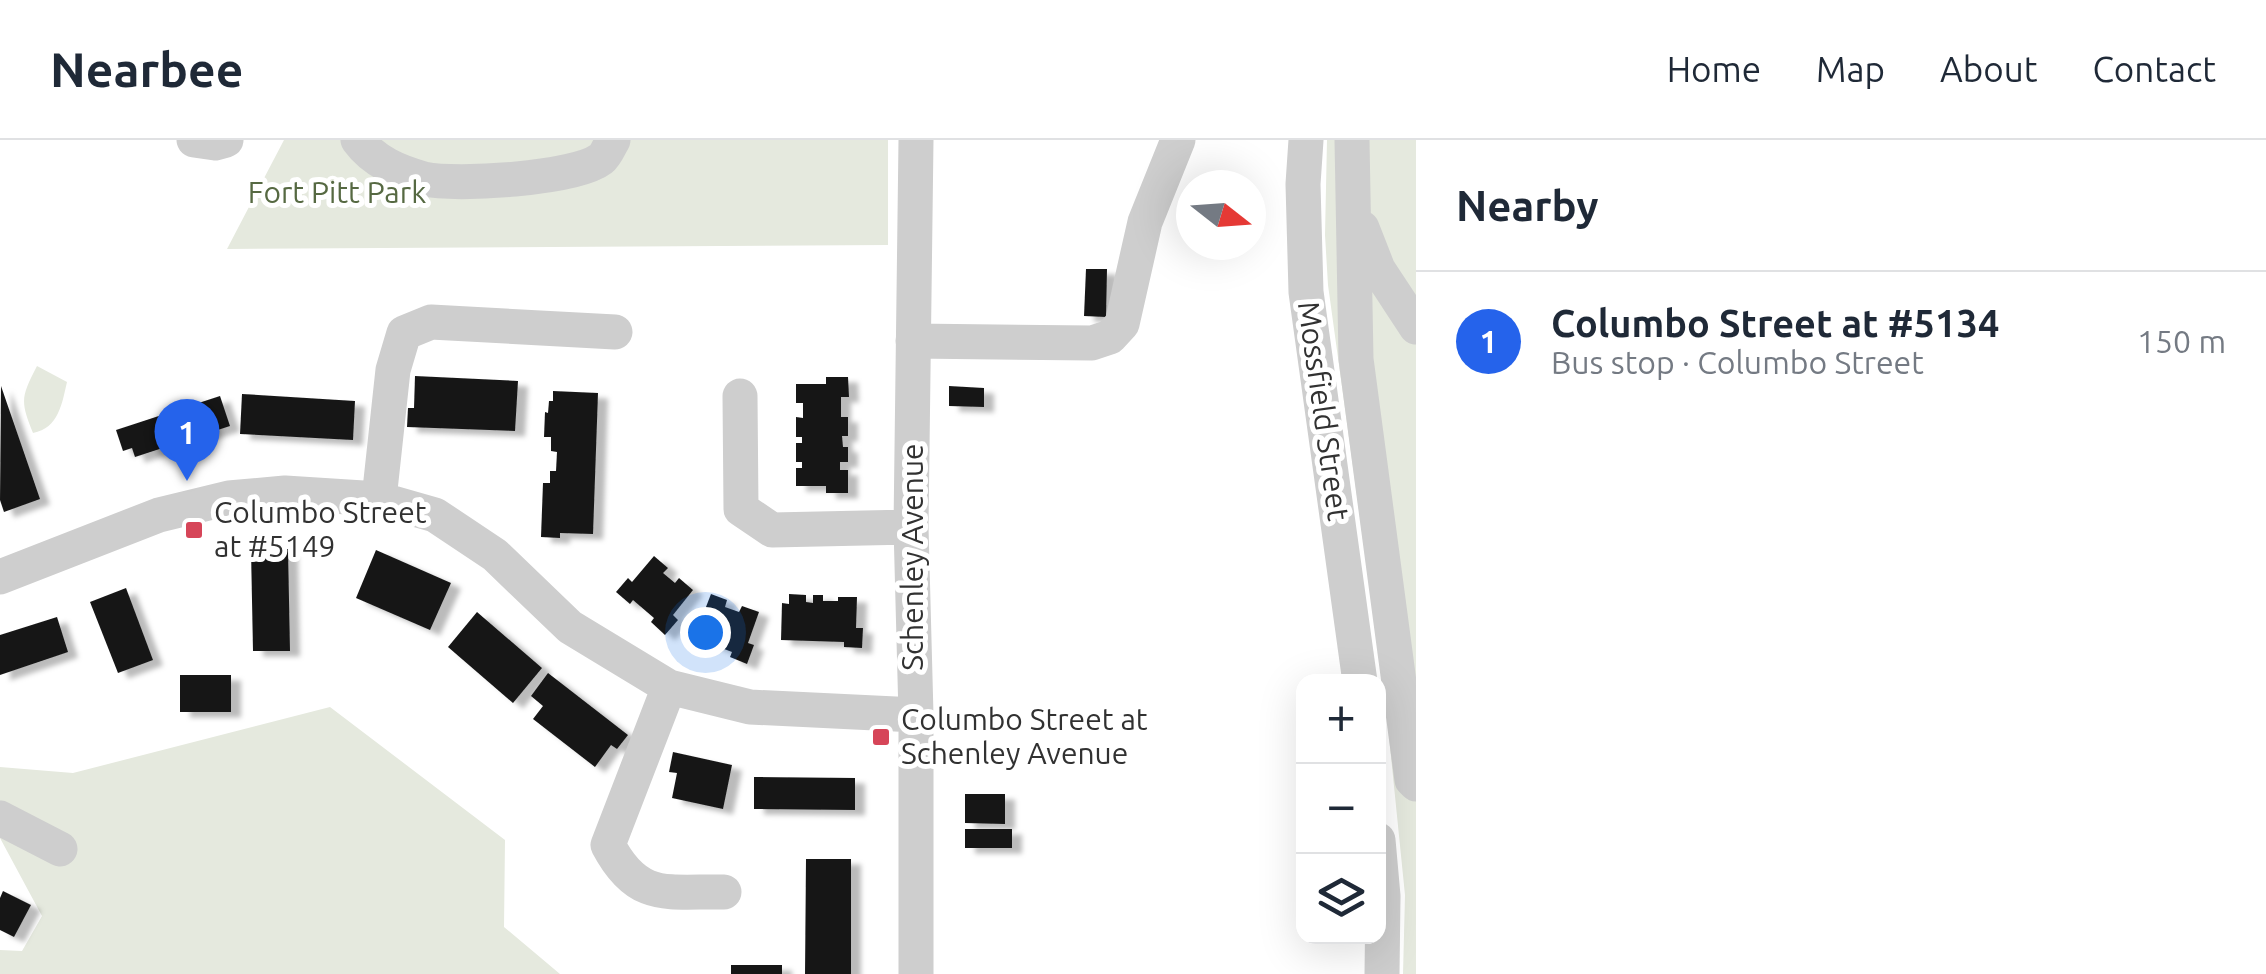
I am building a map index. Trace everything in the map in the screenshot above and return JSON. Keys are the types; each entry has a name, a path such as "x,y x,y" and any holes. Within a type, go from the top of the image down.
{"street":[{"path":"194,140 215,144 226,140"},
{"path":"358,140 391,168 428,180 444,180 518,179 576,172 604,158 613,140"},
{"name":"Schenley Avenue","path":"916,140 911,528 916,974"},
{"path":"913,341 1092,344 1115,333 1124,319 1144,222 1178,140"},
{"name":"Mossfield Street","path":"1306,140 1306,292 1359,674"},
{"path":"1352,156 1359,217 1378,270 1416,328"},
{"path":"1352,156 1356,359 1412,780 1416,784"},
{"path":"379,499 393,370 404,333 431,322 615,332"},
{"path":"740,396 741,509 772,530 911,528"},
{"path":"0,577 159,515 229,498 285,494 379,499 435,516 496,554 570,627 669,687 750,706 916,715"},
{"path":"669,687 608,845 622,870 637,884 657,891 724,892"},
{"path":"0,818 60,849"},
{"path":"1379,854 1382,974"}],"green space":[{"name":"Fort Pitt Park","path":"284,140 888,140 888,245 227,249"},
{"path":"1327,140 1416,140 1416,974 1403,974 1405,895 1386,674 1381,674 1328,285"},
{"path":"37,366 67,382 54,420 33,433 24,399"},
{"path":"330,707 505,840 504,927 560,974 0,974 0,950 22,951 42,916 0,838 0,767 73,773"}],"building":[{"path":"1086,269 1107,269 1106,317 1084,316"},
{"path":"415,376 518,381 515,431 407,427 408,408 414,408"},
{"path":"826,377 848,377 849,397 841,397 841,417 848,417 848,436 842,436 843,447 848,447 848,462 840,462 840,470 848,470 848,493 826,493 826,486 796,486 796,468 802,468 802,462 796,462 796,443 802,443 802,437 796,437 796,417 803,418 803,403 796,403 796,384 826,384"},
{"path":"1,386 40,499 4,512 0,500"},
{"path":"949,386 984,388 984,407 949,406"},
{"path":"553,391 598,393 593,534 541,537 543,483 550,483 550,471 556,471 557,452 551,451 551,437 544,437 545,412 548,413 549,401 553,401"},
{"path":"242,394 355,401 353,440 240,434"},
{"path":"220,396 230,426 135,457 132,448 123,451 116,430"},
{"path":"288,549 290,651 253,651 251,550"},
{"path":"376,550 451,583 430,630 356,598"},
{"path":"654,556 668,568 663,573 675,583 679,578 693,590 673,615 678,620 665,635 651,622 654,618 616,592 628,578 632,582"},
{"path":"126,588 153,660 118,673 90,602"},
{"path":"711,594 727,600 725,607 739,612 742,606 759,612 748,643 754,645 747,664 730,657 732,652 687,640 694,623 699,625"},
{"path":"789,594 806,595 806,602 813,603 813,595 823,595 823,601 857,597 856,628 863,628 862,648 844,647 844,642 781,640 782,603 789,604"},
{"path":"477,612 542,668 513,703 448,647"},
{"path":"57,617 68,652 0,675 0,635"},
{"path":"548,673 628,735 617,749 611,745 595,767 533,719 543,706 531,696"},
{"path":"180,675 231,675 231,712 180,712"},
{"path":"673,752 732,765 723,809 672,798 677,773 669,772"},
{"path":"754,777 855,778 855,810 754,809"},
{"path":"965,794 1005,794 1005,824 965,823"},
{"path":"965,829 1012,829 1012,848 965,848"},
{"path":"806,859 851,859 851,974 805,974"},
{"path":"3,891 31,905 14,937 0,930"},
{"path":"731,965 782,965 782,974 731,974"}],"place":[{"name":"Columbo Street at #5134","path":"187,481"},
{"name":"Columbo Street at #5149","path":"194,530"},
{"name":"Columbo Street at Schenley Avenue","path":"881,737"}]}
